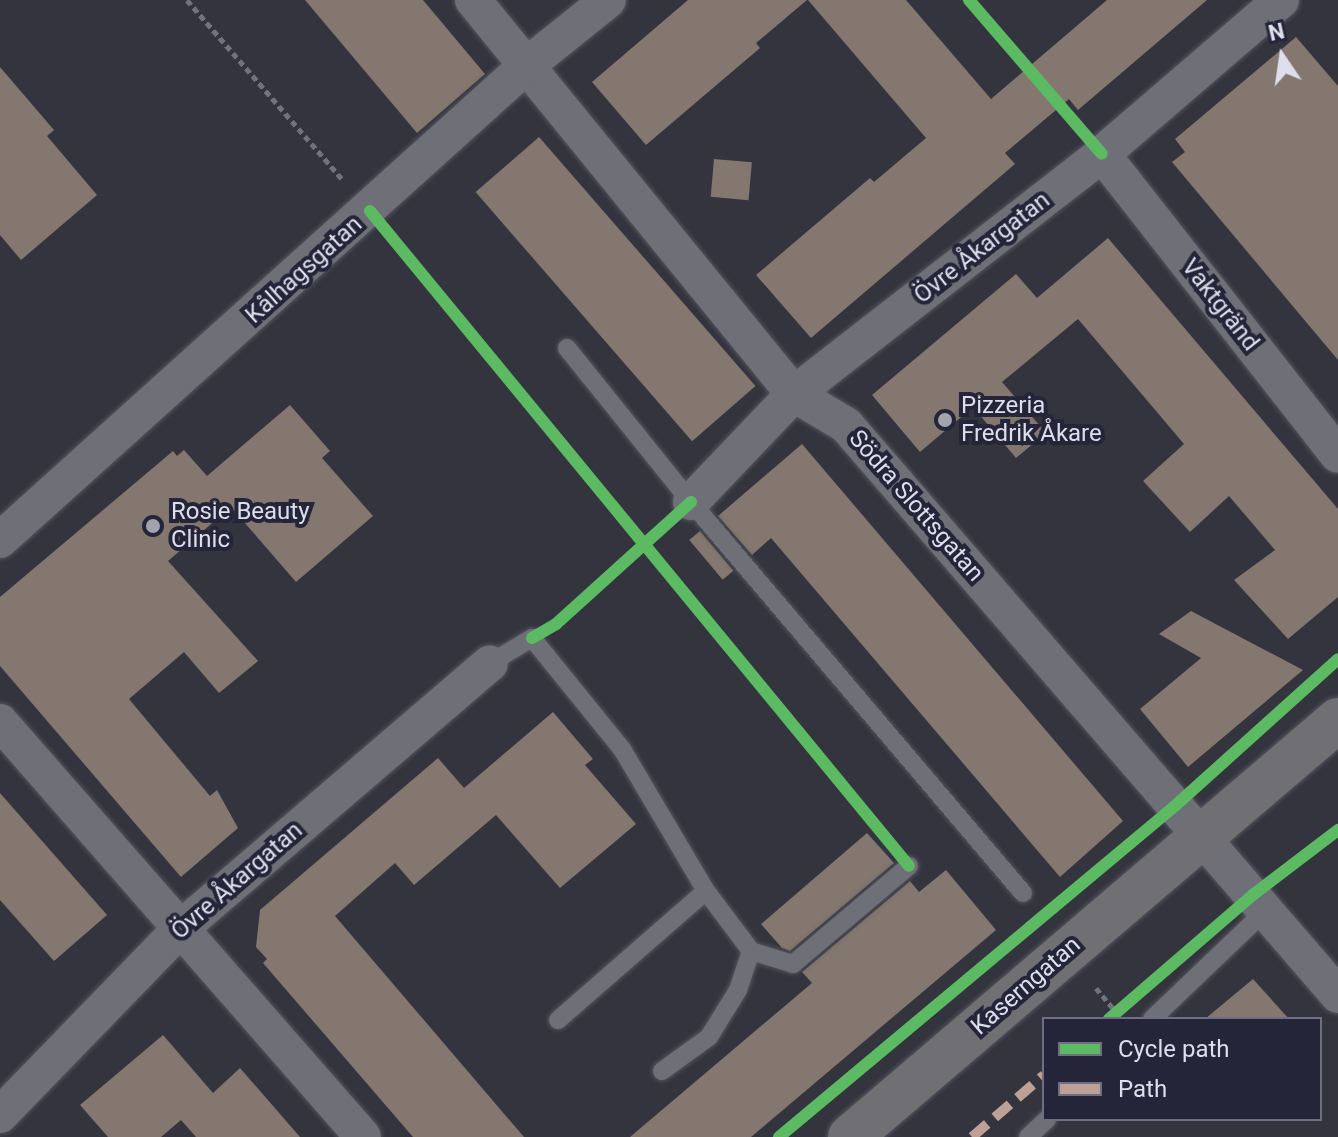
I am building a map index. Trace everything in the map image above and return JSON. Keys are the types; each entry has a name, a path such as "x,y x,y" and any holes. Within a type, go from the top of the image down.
{"main road":[{"name":"Kaserngatan","path":"850,1137 1338,720"}],"street":[{"name":"Södra Slottsgatan","path":"473,0 794,394 846,425 1201,835"},
{"name":"Kålhagsgatan","path":"0,540 370,211 526,66 608,0"},
{"name":"Övre Åkargatan","path":"691,502 794,394 1102,154 1281,0"},
{"name":"Vaktgränd","path":"1102,154 1338,455"},
{"name":"Övre Åkargatan","path":"0,1115 180,929 490,663"},
{"path":"0,722 363,1137"},
{"path":"1201,835 1338,995"}],"lane":[{"path":"567,348 691,502 1023,893"},
{"path":"490,663 532,638 622,749 706,891 751,951 793,964 909,866"},
{"path":"558,1020 706,891"},
{"path":"1154,1017 1267,909"},
{"path":"662,1071 709,1037 738,990 751,951"},
{"path":"1028,1137 1045,1121"}],"path":[{"path":"187,0 370,211"},
{"path":"1096,988 1116,1012"}],"building":[{"path":"305,0 423,0 485,74 417,133"},
{"path":"688,0 807,0 756,43 760,48 646,145 592,82"},
{"path":"808,0 906,0 991,99 1107,0 1207,0 1078,110 1069,99 1005,153 1015,164 811,338 756,275 870,178 874,182 926,138"},
{"path":"1296,37 1338,86 1338,360 1172,162 1185,152 1175,139"},
{"path":"0,67 54,130 47,136 97,195 21,260 0,235"},
{"path":"539,137 755,386 692,441 476,192"},
{"path":"714,159 752,162 749,200 711,197"},
{"path":"1108,238 1338,509 1338,597 1288,639 1234,580 1275,550 1229,496 1190,532 1143,481 1184,444 1078,319 1002,382 1046,433 1016,458 973,407 920,452 872,395 1016,274 1037,298"},
{"path":"290,405 330,451 322,458 373,516 296,582 231,507 168,561 258,661 219,693 184,652 129,699 210,796 217,790 238,828 181,877 0,666 0,597 173,451 177,456 184,450 207,476"},
{"path":"802,444 1123,821 1060,877 771,538 752,555 718,516"},
{"path":"700,531 733,571 723,580 689,540"},
{"path":"1191,611 1303,670 1188,767 1140,709 1201,658 1159,634"},
{"path":"553,712 593,759 585,765 636,824 560,888 496,815 414,885 395,863 335,916 524,1137 413,1137 263,963 267,959 256,947 260,910 438,758 464,788"},
{"path":"0,793 107,915 54,961 0,900"},
{"path":"867,833 894,863 790,951 782,948 761,924"},
{"path":"946,870 996,930 751,1137 630,1137 812,983 802,972 910,881 919,892"},
{"path":"1253,979 1287,1017 1207,1017"},
{"path":"163,1035 213,1093 240,1068 300,1137 196,1137 181,1120 161,1137 108,1137 80,1105"}],"marked path":[{"path":"972,1137 1042,1077"}],"cycle path":[{"path":"969,0 1102,154"},
{"path":"370,211 909,866"},
{"path":"532,638 556,624 691,502"},
{"path":"779,1137 1176,805 1338,659"},
{"path":"1111,1017 1254,894 1338,830"}],"place":[{"name":"Pizzeria Fredrik Åkare","path":"945,420"},
{"name":"Rosie Beauty Clinic","path":"153,526"}]}
